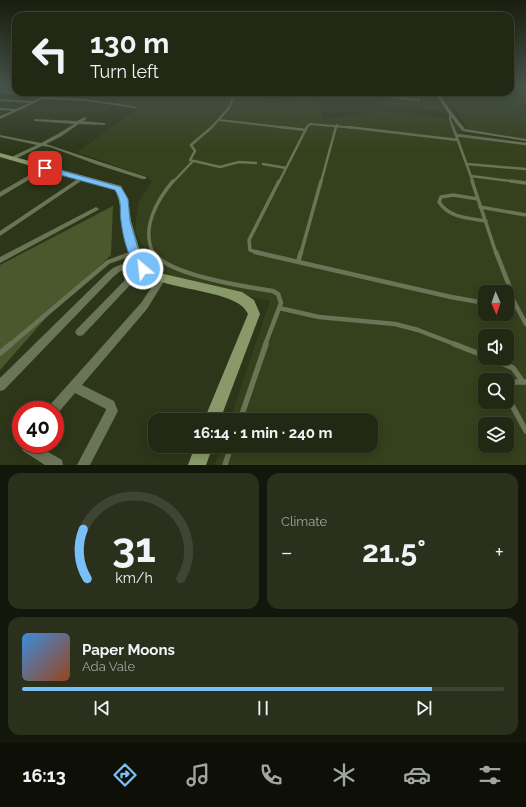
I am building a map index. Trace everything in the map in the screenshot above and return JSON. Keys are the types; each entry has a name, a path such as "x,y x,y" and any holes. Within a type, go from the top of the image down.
{"street":[{"path":"0,118 21,108"},
{"path":"446,108 462,129 526,140"},
{"path":"0,109 16,110"},
{"path":"11,159 58,136 85,118"},
{"path":"35,120 104,124"},
{"path":"0,136 58,148 100,164 144,178"},
{"path":"0,155 118,188 124,199 126,221 138,261 162,278 238,296 250,304 254,310 254,314 215,413"},
{"path":"0,195 45,168"},
{"path":"0,234 82,178"},
{"path":"0,190 8,190"},
{"path":"0,260 96,209"},
{"path":"80,332 128,282 138,261"},
{"path":"0,386 110,274 138,261"},
{"path":"61,401 136,315 162,278"},
{"path":"76,384 78,389 110,405 112,412 83,465"},
{"path":"37,453 57,465"},
{"path":"197,465 201,453"}],"lane":[{"path":"192,162 190,158 196,150 191,147 192,145 220,120 227,108"},
{"path":"450,113 450,119 467,164 480,207 509,285"},
{"path":"220,120 306,130"},
{"path":"458,140 337,125 308,125 249,240 248,245 250,250 256,252 478,301"},
{"path":"298,262 337,125"},
{"path":"456,135 526,144"},
{"path":"192,162 220,167 239,162 256,163"},
{"path":"192,162 160,196 154,209 150,222 148,241 154,254 171,266 193,274 279,293 281,297 281,303 242,413"},
{"path":"263,164 286,168"},
{"path":"467,164 526,169"},
{"path":"471,176 526,184"},
{"path":"478,199 448,195 441,197 438,202 443,209 453,214 486,221"},
{"path":"480,207 526,215"},
{"path":"0,353 108,262 138,261"},
{"path":"514,302 526,324"},
{"path":"279,308 319,317 395,324 418,330 478,353"},
{"path":"506,365 512,368 524,382"},
{"path":"514,381 524,382"},
{"path":"514,409 526,431"},
{"path":"225,465 229,453"}],"shaded area":[{"path":"125,108 319,108 324,119 385,111 443,118 455,121 461,133 526,142 526,465 215,465 219,453 378,453 378,413 232,413 270,301 174,278 153,264 135,232 138,203 152,181 147,177 77,152 136,110"},
{"path":"410,108 441,108 443,111"},
{"path":"455,108 526,108 526,139 468,130"},
{"path":"113,206 111,255 60,302 0,370 0,265"}],"route":[{"path":"45,168 118,188 124,199 126,221 136,261 143,269"}]}
